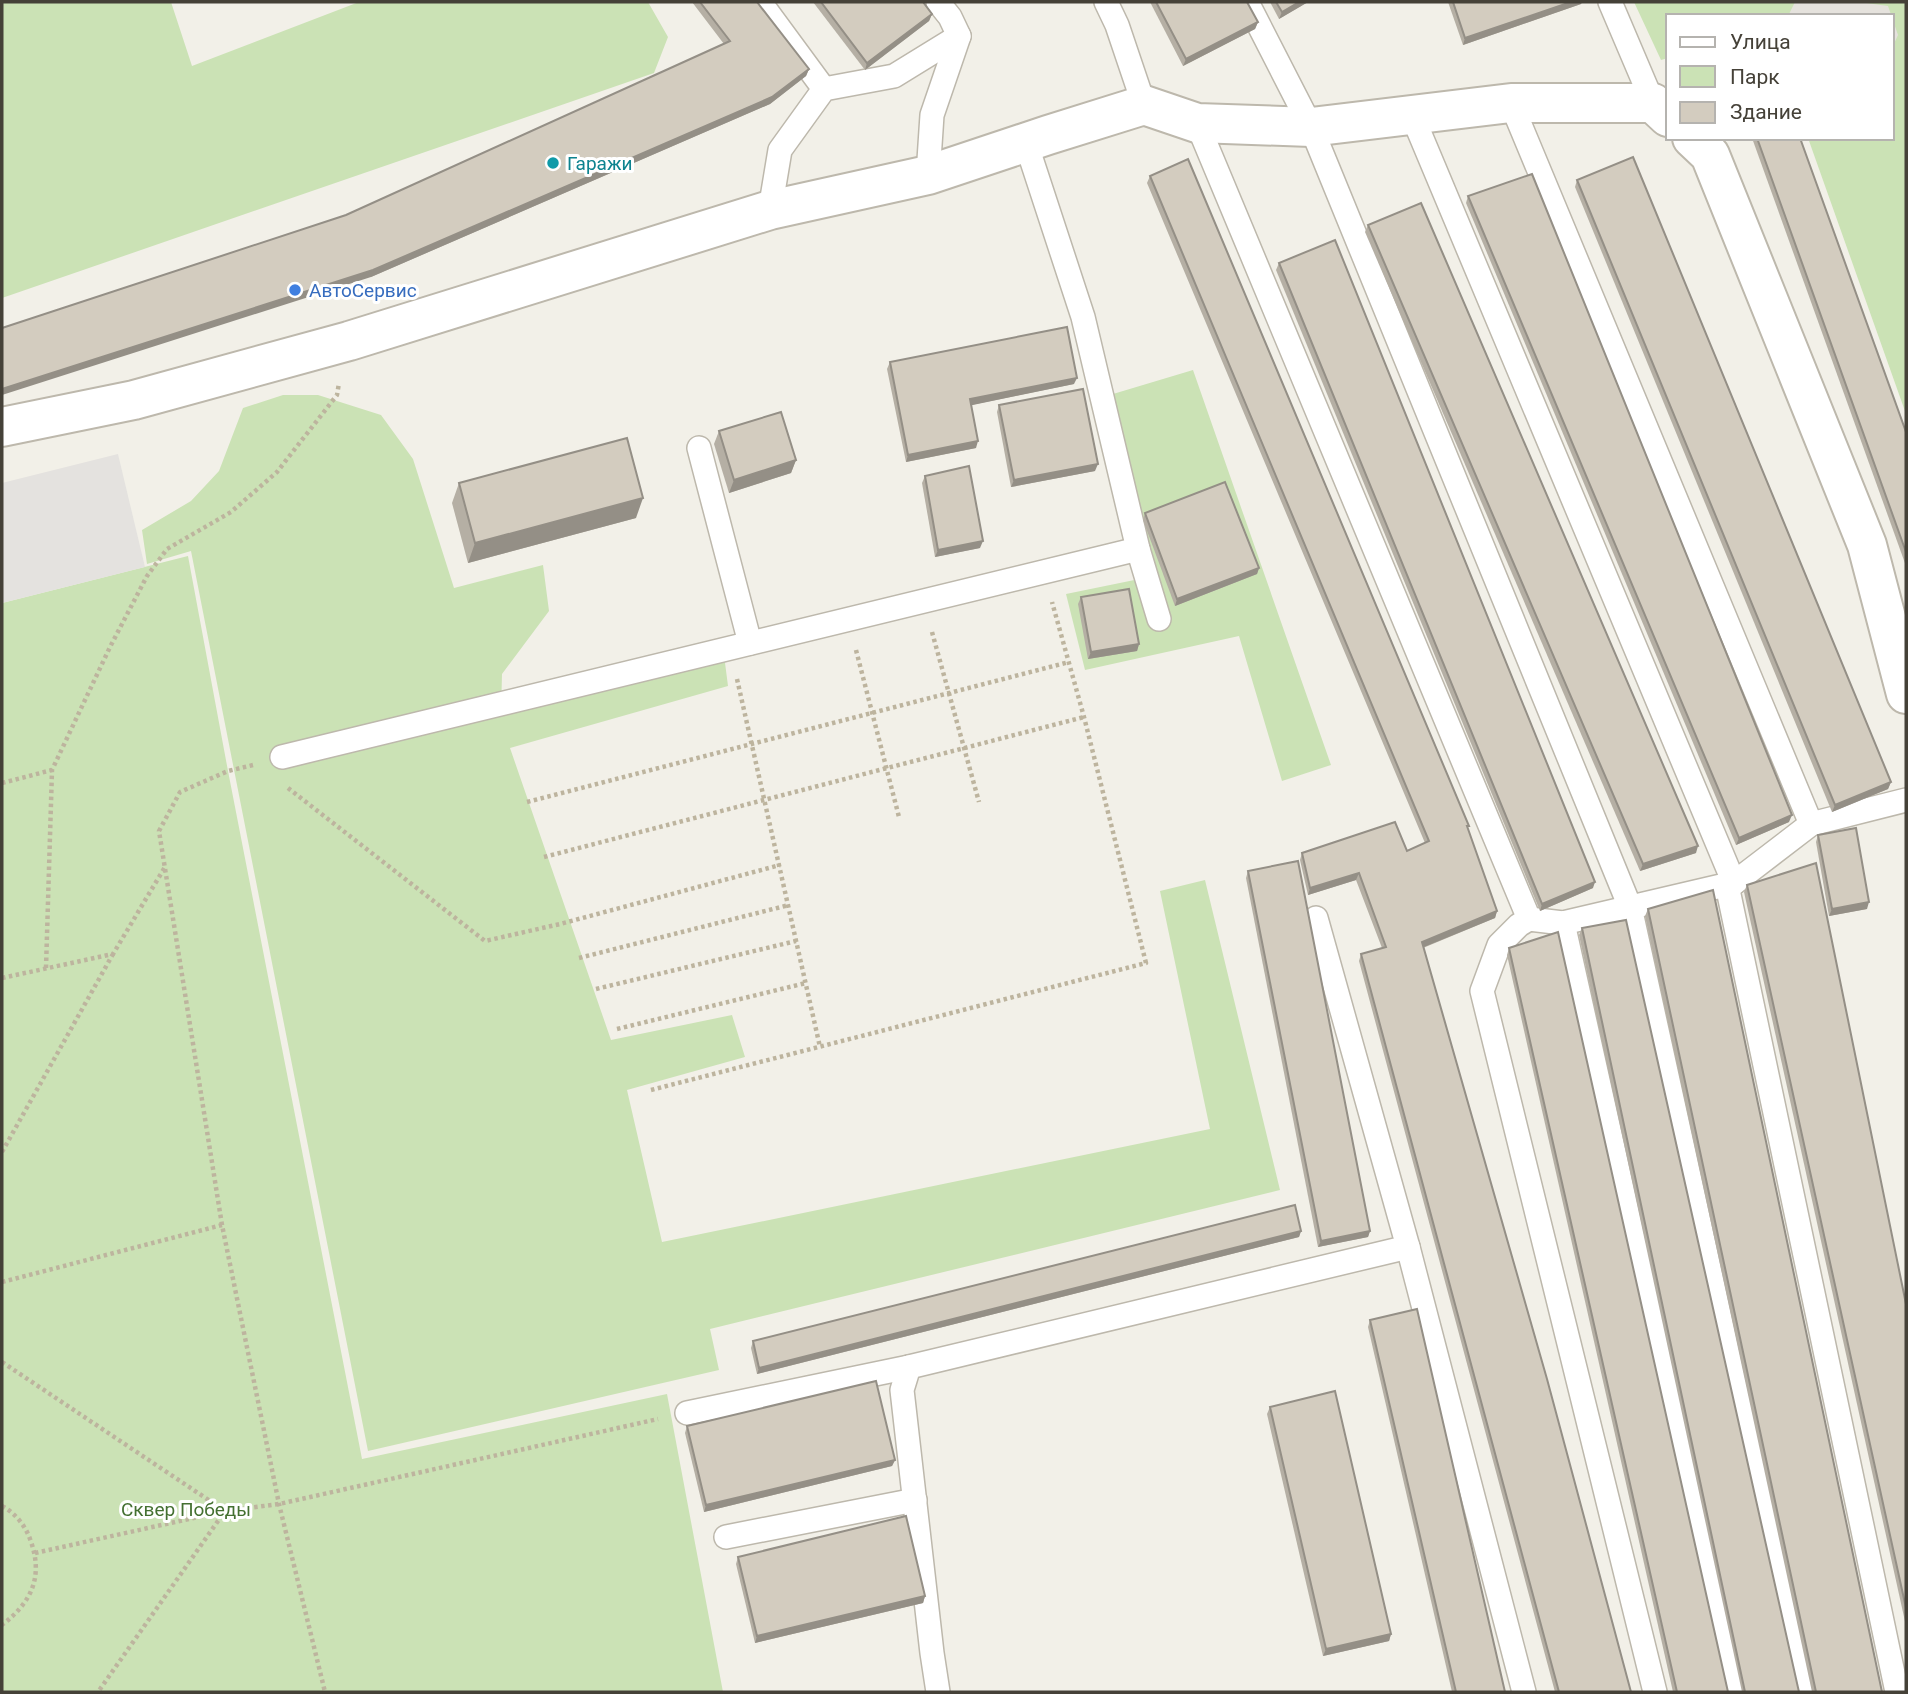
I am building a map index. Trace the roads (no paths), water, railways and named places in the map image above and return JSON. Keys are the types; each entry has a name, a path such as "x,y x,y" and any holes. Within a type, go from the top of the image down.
{"street":[{"path":"2,427 134,400 349,341 770,210 928,175 1144,105 1197,123 1311,127 1511,103 1660,110"},
{"path":"1694,140 1710,155 1867,545 1906,694"}],"lane":[{"path":"760,2 824,89"},
{"path":"928,175 932,115 959,36 950,17 938,2"},
{"path":"1106,2 1117,25 1144,105"},
{"path":"1247,2 1311,127 1630,906 1802,1692"},
{"path":"1610,2 1660,110"},
{"path":"770,210 780,150 824,89 894,76 959,36"},
{"path":"1511,103 1811,824"},
{"path":"1412,115 1730,884 1897,1692"},
{"path":"1197,123 1529,919"},
{"path":"1026,143 1083,317 1138,549 1158,619"},
{"path":"699,448 740,645"},
{"path":"282,757 1138,549"},
{"path":"1655,1692 1482,991 1499,945 1529,919 1563,923 1730,884 1811,824 1906,800"},
{"path":"1316,918 1408,1247 1524,1692"},
{"path":"1563,923 1734,1692"},
{"path":"687,1413 909,1367 1408,1247"},
{"path":"909,1367 902,1390 932,1653 939,1692"},
{"path":"726,1536 915,1500"}],"place":[{"name":"Гаражи","path":"553,163"},
{"name":"АвтоСервис","path":"295,290"}],"park label":[{"name":"Сквер Победы","path":"186,1509"}]}
